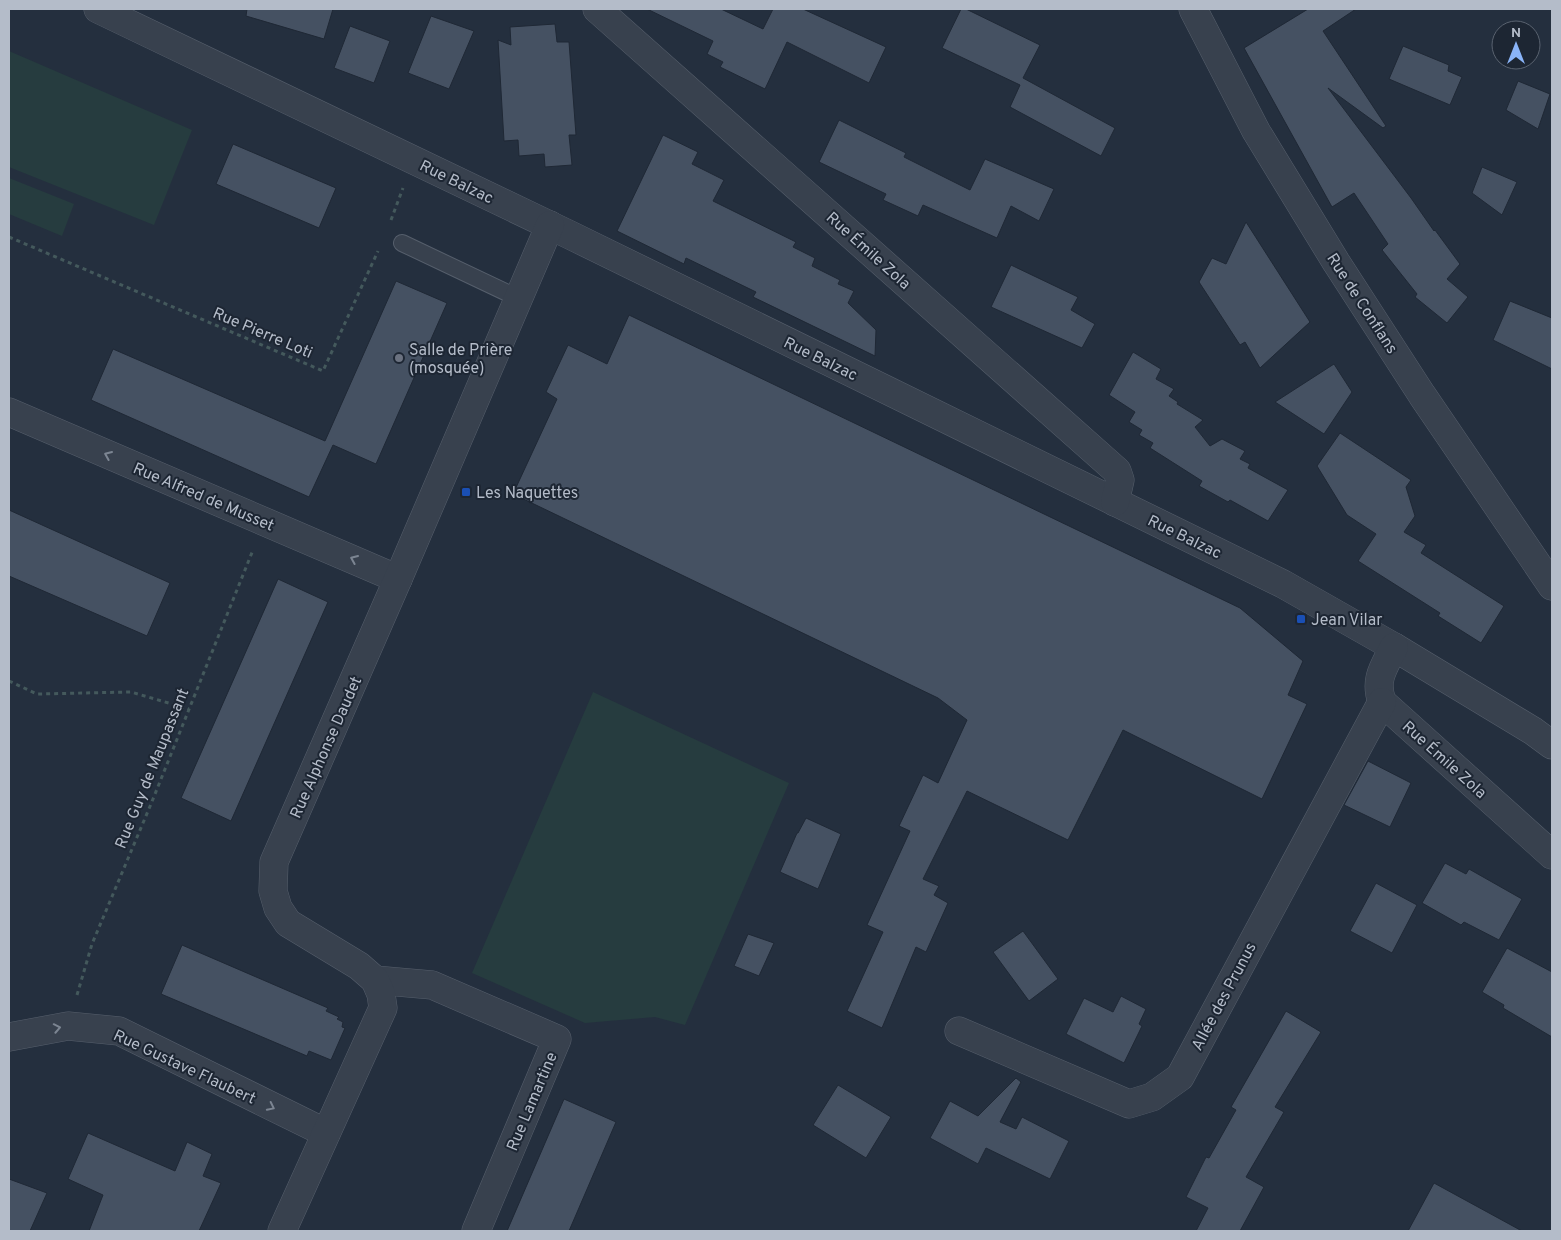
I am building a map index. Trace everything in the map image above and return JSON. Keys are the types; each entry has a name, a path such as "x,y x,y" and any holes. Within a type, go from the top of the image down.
{"street":[{"name":"Rue Balzac","path":"98,9 550,225 1283,584 1546,734"},
{"name":"Rue Émile Zola","path":"597,9 1117,470 1120,480 1115,502"},
{"name":"Rue de Conflans","path":"1193,9 1256,131 1336,262 1422,395 1552,586"},
{"name":"Rue Alphonse Daudet","path":"375,980 359,966 288,923 278,908 273,892 274,862 550,225"},
{"name":"Rue Alfred de Musset","path":"9,412 398,579"},
{"path":"1382,702 1379,692 1379,677 1394,647"},
{"name":"Rue Émile Zola","path":"1382,702 1552,855"},
{"name":"Allée des Prunus","path":"959,1031 1129,1104 1152,1097 1180,1077 1382,702"},
{"path":"282,1231 383,1008 381,994 375,980"},
{"name":"Rue Lamartine","path":"375,980 432,985 557,1039 476,1231"},
{"name":"Rue Gustave Flaubert","path":"9,1037 68,1026 119,1031 326,1133"}],"lane":[{"path":"402,243 518,298"}],"path":[{"path":"387,228 415,161"},
{"name":"Rue Pierre Loti","path":"9,237 323,371 380,245"},
{"name":"Rue Guy de Maupassant","path":"68,1026 92,944 264,522"},
{"path":"9,681 37,694 131,692 189,709"}],"green space":[{"path":"9,51 192,130 154,225 9,167"},
{"path":"9,178 74,204 62,236 9,214"},
{"path":"593,692 789,783 685,1025 655,1017 585,1023 472,973"}],"building":[{"path":"247,9 333,9 324,39 246,16"},
{"path":"647,9 721,9 763,29 773,9 803,9 886,47 869,83 787,42 765,89 720,67 723,62 707,54 713,41"},
{"path":"961,9 966,9 1040,45 1023,78 1115,128 1101,156 1010,107 1020,85 942,48"},
{"path":"1308,9 1356,9 1323,31 1386,126 1383,128 1328,88 1460,264 1447,279 1468,297 1447,323 1415,297 1417,294 1382,250 1388,244 1354,193 1332,207 1244,48"},
{"path":"431,16 474,31 449,89 408,73"},
{"path":"555,24 557,42 569,42 576,135 569,135 572,165 545,167 544,154 519,156 518,140 504,141 498,40 511,45 510,27"},
{"path":"350,26 390,41 374,83 334,68"},
{"path":"1403,46 1449,65 1448,71 1462,77 1450,105 1389,79"},
{"path":"1518,81 1550,94 1538,129 1506,110"},
{"path":"839,120 906,153 904,157 970,190 985,159 1054,189 1039,221 1011,206 997,238 923,205 918,216 883,200 886,194 819,162"},
{"path":"663,135 698,152 692,164 724,180 713,201 796,242 793,247 815,258 812,266 840,280 838,284 854,291 848,303 876,330 875,356 753,297 756,292 686,258 684,264 617,231"},
{"path":"233,144 336,188 319,228 216,184"},
{"path":"1482,167 1517,182 1502,215 1472,193"},
{"path":"1246,222 1310,322 1260,368 1245,342 1240,345 1199,282 1212,258 1226,264"},
{"path":"1011,265 1078,297 1071,310 1095,324 1082,348 991,307"},
{"path":"396,281 447,303 376,464 333,445 309,497 91,400 113,349 325,441"},
{"path":"1510,301 1552,318 1552,369 1493,340"},
{"path":"629,315 1240,608 1303,661 1288,695 1307,704 1262,799 1123,730 1068,840 967,791 923,879 939,886 934,895 948,903 926,952 916,947 882,1028 847,1011 883,932 867,925 910,831 899,826 923,775 938,783 967,720 938,698 513,494 557,399 546,392 568,345 607,364"},
{"path":"1133,352 1161,369 1156,379 1174,389 1169,396 1178,402 1177,404 1203,420 1195,427 1210,446 1222,439 1245,451 1240,459 1250,464 1248,468 1288,490 1268,521 1230,500 1228,502 1199,486 1202,481 1150,448 1153,443 1139,435 1142,430 1129,422 1135,412 1109,395"},
{"path":"1334,364 1352,392 1324,434 1275,402"},
{"path":"1340,433 1411,480 1406,487 1415,516 1404,532 1426,545 1421,553 1504,606 1481,643 1438,616 1440,613 1358,561 1376,534 1347,515 1317,466"},
{"path":"9,510 170,583 147,636 9,576"},
{"path":"278,579 328,602 231,821 181,798"},
{"path":"1368,761 1411,783 1390,827 1344,805"},
{"path":"806,818 841,834 818,889 780,872 797,833"},
{"path":"1445,863 1466,874 1469,869 1522,899 1499,940 1464,922 1461,925 1422,903"},
{"path":"1376,883 1417,905 1392,953 1350,931"},
{"path":"1023,931 1058,979 1029,1001 993,952"},
{"path":"748,934 774,943 759,976 734,966"},
{"path":"182,945 328,1008 326,1011 339,1017 337,1019 343,1022 342,1027 345,1028 331,1060 309,1051 307,1056 161,994"},
{"path":"1507,948 1552,972 1552,1037 1503,1008 1504,1005 1482,992"},
{"path":"1121,996 1146,1009 1139,1024 1142,1026 1124,1063 1066,1034 1084,998 1113,1012"},
{"path":"1286,1011 1321,1032 1275,1107 1284,1112 1246,1177 1264,1187 1240,1231 1196,1231 1208,1208 1186,1197 1206,1157 1209,1158 1236,1110 1231,1107"},
{"path":"1016,1078 1021,1082 1000,1122 1016,1129 1022,1117 1069,1141 1050,1179 986,1148 978,1164 930,1138 950,1101 978,1116"},
{"path":"838,1085 891,1117 866,1158 813,1125"},
{"path":"564,1099 616,1122 569,1231 507,1231"},
{"path":"88,1133 175,1171 187,1142 212,1154 203,1176 221,1183 199,1231 89,1231 103,1195 68,1179"},
{"path":"9,1179 47,1193 30,1231 9,1231"},
{"path":"1434,1183 1522,1231 1408,1231"}],"place":[{"name":"Salle de Prière (mosquée)","path":"399,358"},
{"name":"Les Naquettes","path":"466,492"},
{"name":"Jean Vilar","path":"1301,619"}]}
